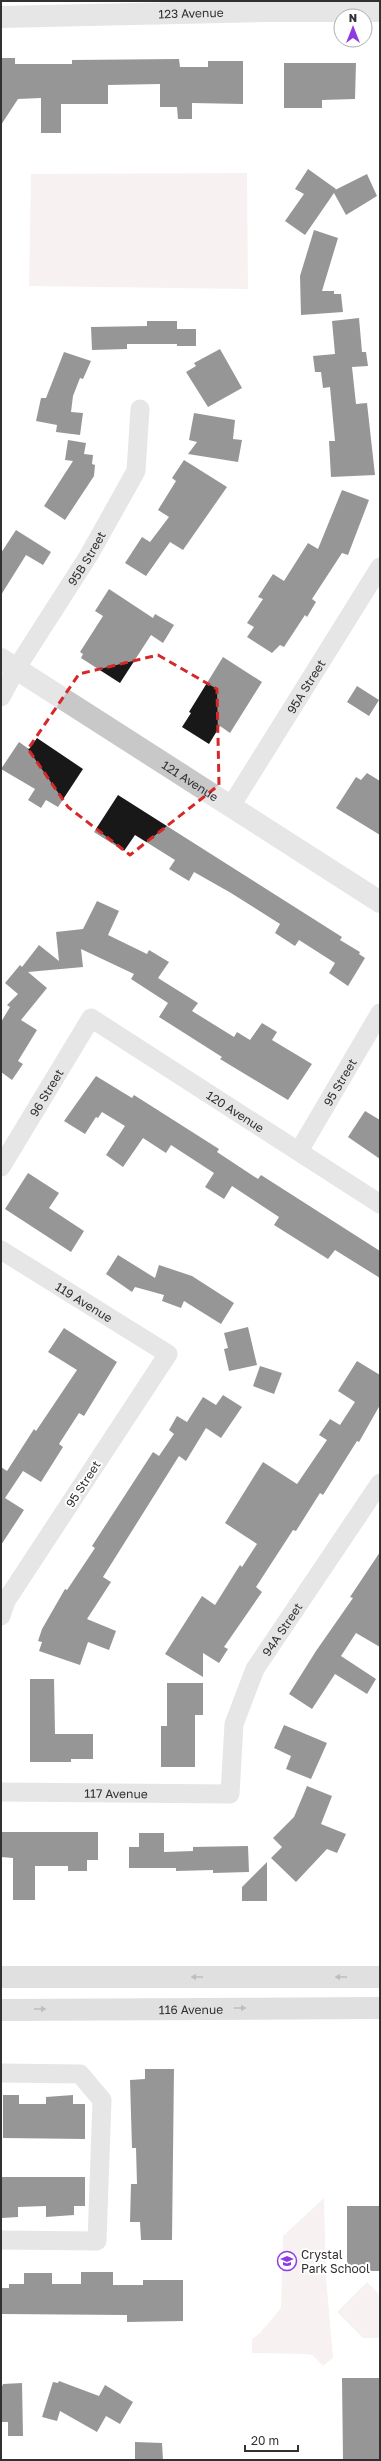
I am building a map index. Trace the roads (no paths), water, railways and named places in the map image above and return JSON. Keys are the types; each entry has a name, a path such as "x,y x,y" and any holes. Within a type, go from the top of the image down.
{"main road":[{"path":"1,1977 380,1977"},
{"name":"116 Avenue","path":"1,2010 380,2008"}],"street":[{"name":"123 Avenue","path":"1,17 262,11 380,11"},
{"name":"95B Street","path":"1,697 8,664 89,555 136,471 140,409"},
{"name":"95A Street","path":"231,806 380,567"},
{"name":"121 Avenue","path":"8,664 380,902"},
{"name":"95 Street","path":"299,1151 380,1014"},
{"name":"120 Avenue","path":"91,1018 380,1204"},
{"name":"96 Street","path":"1,1167 91,1018"},
{"name":"119 Avenue","path":"1,1250 168,1354"},
{"name":"95 Street","path":"1,1616 6,1601 168,1354"},
{"name":"94A Street","path":"230,1794 234,1724 255,1669 377,1495"},
{"name":"117 Avenue","path":"1,1792 230,1794"},
{"path":"1,2073 80,2074 102,2100 97,2241 1,2240"}],"place":[{"name":"Crystal Park School","path":"287,2261"}]}
